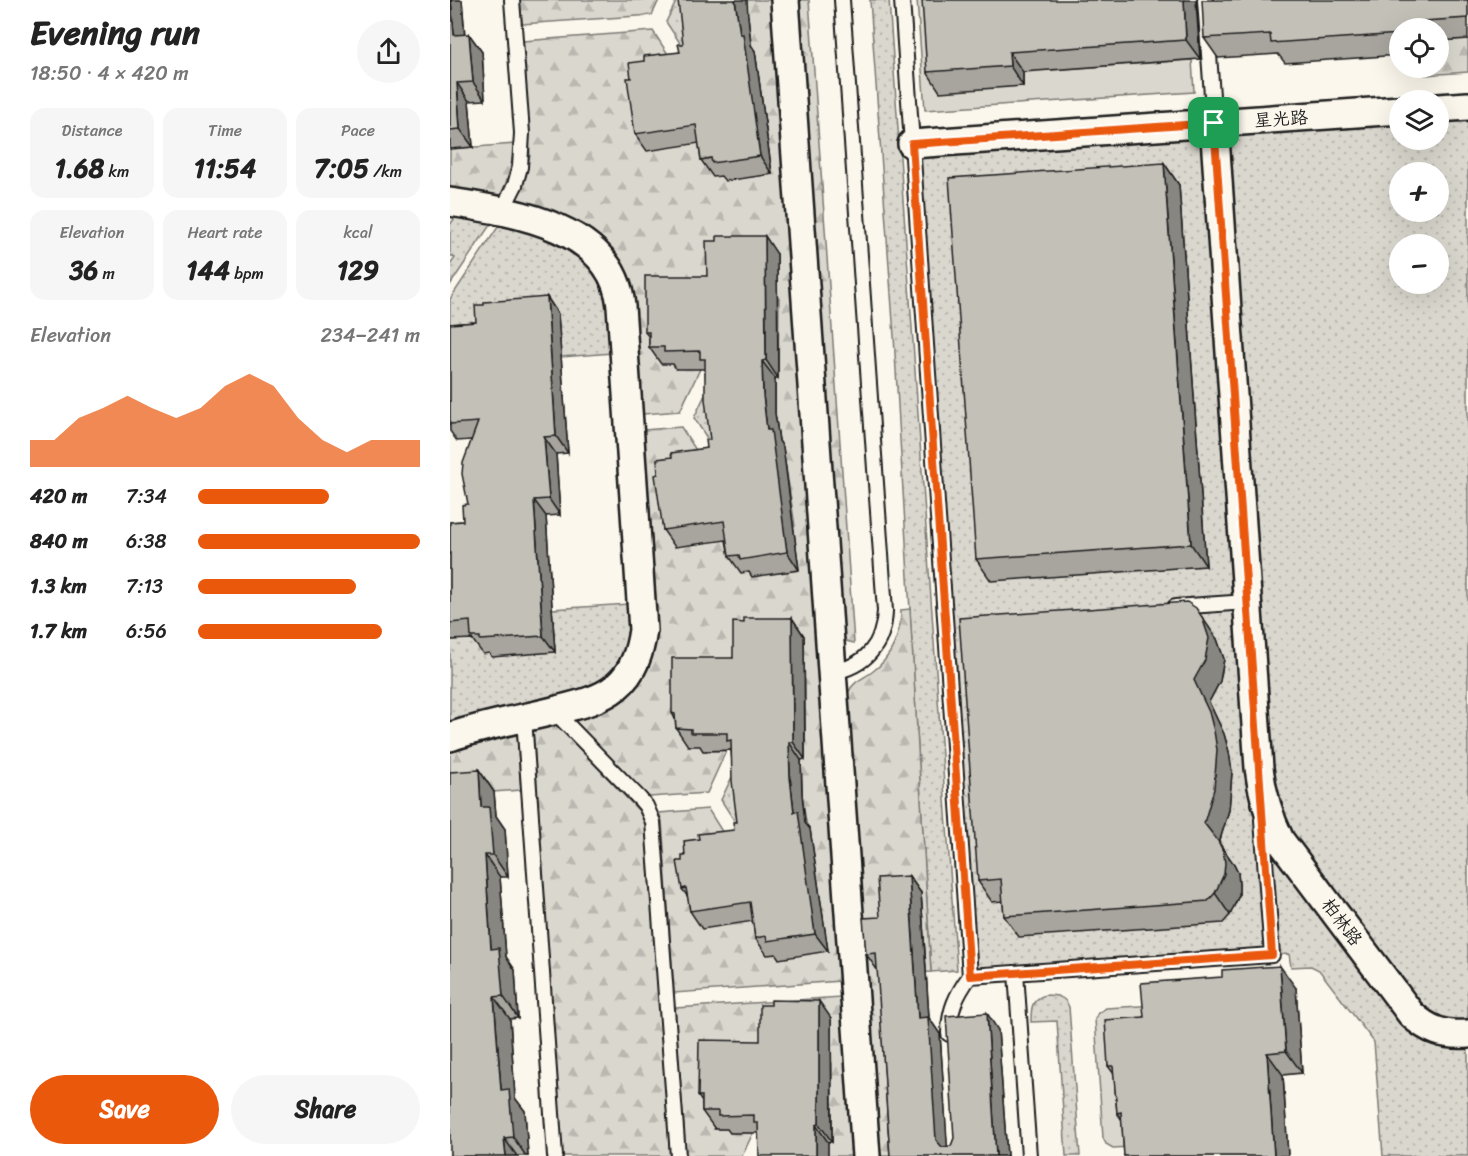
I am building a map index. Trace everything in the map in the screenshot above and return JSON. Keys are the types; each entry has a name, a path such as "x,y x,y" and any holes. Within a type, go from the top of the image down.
{"street":[{"path":"785,0 866,1156"},
{"path":"1449,107 1468,106"},
{"name":"星光路","path":"912,144 1389,111"},
{"name":"柏林路","path":"1214,123 1259,768 1265,801 1280,840 1411,1014 1432,1030 1444,1034 1468,1034"},
{"path":"450,737 554,711 602,696 616,687 633,667 641,646 643,612 621,306 617,281 592,249 561,228 502,211 456,203"}],"lane":[{"path":"502,211 515,185 521,156 522,133 512,0"},
{"path":"832,672 854,666 871,652 882,633 885,611 842,0"},
{"path":"902,0 951,623 970,976 953,1003 949,1018 949,1045"},
{"path":"1205,0 1214,123"},
{"path":"1166,608 1247,602"},
{"path":"554,711 640,799 653,822 678,1156"},
{"path":"524,718 555,1156"},
{"path":"970,976 1272,955 1259,768"},
{"path":"1016,973 1029,1156"}],"green space":[{"path":"520,0 659,0 652,15 522,24"},
{"path":"677,0 689,0 692,61 666,22"},
{"path":"747,0 772,0 840,981 674,993 662,821 659,813 708,809 733,849 758,916 779,958 826,951 802,796 801,760 805,759 804,679 703,746 704,751 726,751 707,793 649,797 574,720 616,702 631,691 649,663 656,624 656,600 644,430 681,427 707,467 793,527 795,526 783,448 780,448 775,414 779,298 677,364 700,369 680,411 643,414 635,306 629,276 620,260 608,245 574,221 556,212 516,200 526,175 530,155 523,41 653,31 679,71 703,138 725,180 772,174 755,51 752,51 747,18"},
{"path":"798,0 809,0 854,643 846,641 843,637"},
{"path":"870,0 889,0 957,970 931,972 894,336"},
{"path":"917,0 934,0 1023,86 1022,69 1051,70 1192,60 1194,92 925,110"},
{"path":"1468,39 1468,72 1449,73 1449,40"},
{"path":"1468,106 1468,1156 1383,1156 1374,1042 1319,970 1311,966 1291,967 1289,954 970,976 912,144 1389,111 1389,150 1449,150 1449,107"},
{"path":"514,144 510,171 500,197 450,189 450,149"},
{"path":"456,216 492,222 450,285 450,265 455,258 450,255 450,225"},
{"path":"500,224 531,232 563,245 589,265 599,278 608,300 612,353 561,357 450,341 450,299"},
{"path":"714,376 720,458 694,418"},
{"path":"629,604 629,631 625,651 614,668 593,685 450,723 450,640 481,638 491,653 555,652 552,609"},
{"path":"910,609 931,972 882,975 894,1156 879,1156 848,693 855,683 885,660 897,636 901,610","holes":["921,893 926,967 878,971"]},
{"path":"556,724 639,811 646,826 670,1156 562,1156 533,730"},
{"path":"517,734 521,790 450,795 450,752"},
{"path":"741,758 746,839 721,800"},
{"path":"1045,995 1060,997 1069,1007 1080,1156 1066,1156 1057,1021 1031,1022 1033,1005 1037,999"},
{"path":"841,997 852,1156 828,1156 828,1142 832,1142 832,1063 830,1062 715,1129 730,1129 730,1133 753,1133 742,1156 686,1156 675,1008"},
{"path":"1157,1005 1215,1142 1113,1148 1106,1144 1103,1138 1095,1019 1098,1013 1106,1008"}],"building":[{"path":"450,0 454,35 469,34 473,82 457,83 460,129 450,130"},
{"path":"678,0 735,0 740,34 743,34 760,156 712,163 711,158 701,160 696,125 635,134 627,78 631,78 629,63 644,61 644,56 680,52 678,44 683,44"},
{"path":"922,0 1184,0 1186,40 1009,52 1010,66 927,72"},
{"path":"1202,0 1468,0 1468,18 1389,18 1389,35 1271,43 1270,34 1204,38"},
{"path":"1164,163 1191,544 976,559 949,178"},
{"path":"717,236 765,236 766,360 762,361 763,395 767,430 771,430 787,552 740,560 739,555 729,556 724,521 663,530 655,475 658,474 657,459 672,457 671,453 707,448 706,440 710,440 705,399 705,359 700,359 700,351 664,352 664,347 649,347 649,332 645,332 645,276 707,276 706,241 717,241"},
{"path":"547,297 556,436 544,437 549,499 534,500 543,636 480,640 480,637 471,637 470,621 450,623 450,522 463,521 462,505 468,504 462,474 463,463 478,422 450,424 450,324 476,322 475,305 484,305 484,302"},
{"path":"1187,602 1196,608 1202,617 1209,638 1205,660 1194,680 1209,712 1217,750 1214,789 1204,823 1218,841 1225,863 1224,874 1215,893 1208,901 1004,916 1001,879 978,881 959,618"},
{"path":"744,618 792,618 793,742 789,742 790,777 794,812 798,811 815,934 767,941 766,936 755,938 750,902 690,911 686,888 682,889 677,861 682,861 682,856 685,856 684,841 699,839 698,834 734,830 733,822 737,822 732,781 731,740 727,741 727,733 691,733 691,729 676,728 675,714 672,713 672,658 733,658 733,622 744,623"},
{"path":"479,770 481,807 489,807 493,855 485,855 491,949 499,948 503,996 494,997 501,1090 509,1089 513,1137 504,1138 506,1156 450,1156 450,772"},
{"path":"909,876 918,1018 928,1017 936,1140 942,1147 951,1146 954,1138 946,1016 987,1013 996,1156 890,1156 876,953 866,954 863,918 880,917 877,878"},
{"path":"1280,966 1286,1051 1267,1053 1274,1156 1124,1156 1121,1112 1117,1113 1113,1066 1108,1066 1105,1020 1144,1017 1141,983 1222,977 1222,970"},
{"path":"771,1000 819,1001 819,1124 816,1125 816,1156 759,1156 758,1123 754,1123 754,1115 718,1116 718,1111 702,1111 702,1096 698,1096 699,1040 760,1041 760,1005 771,1005"}],"route":[{"path":"1214,123 1272,955 970,976 912,144 1214,123"}]}
